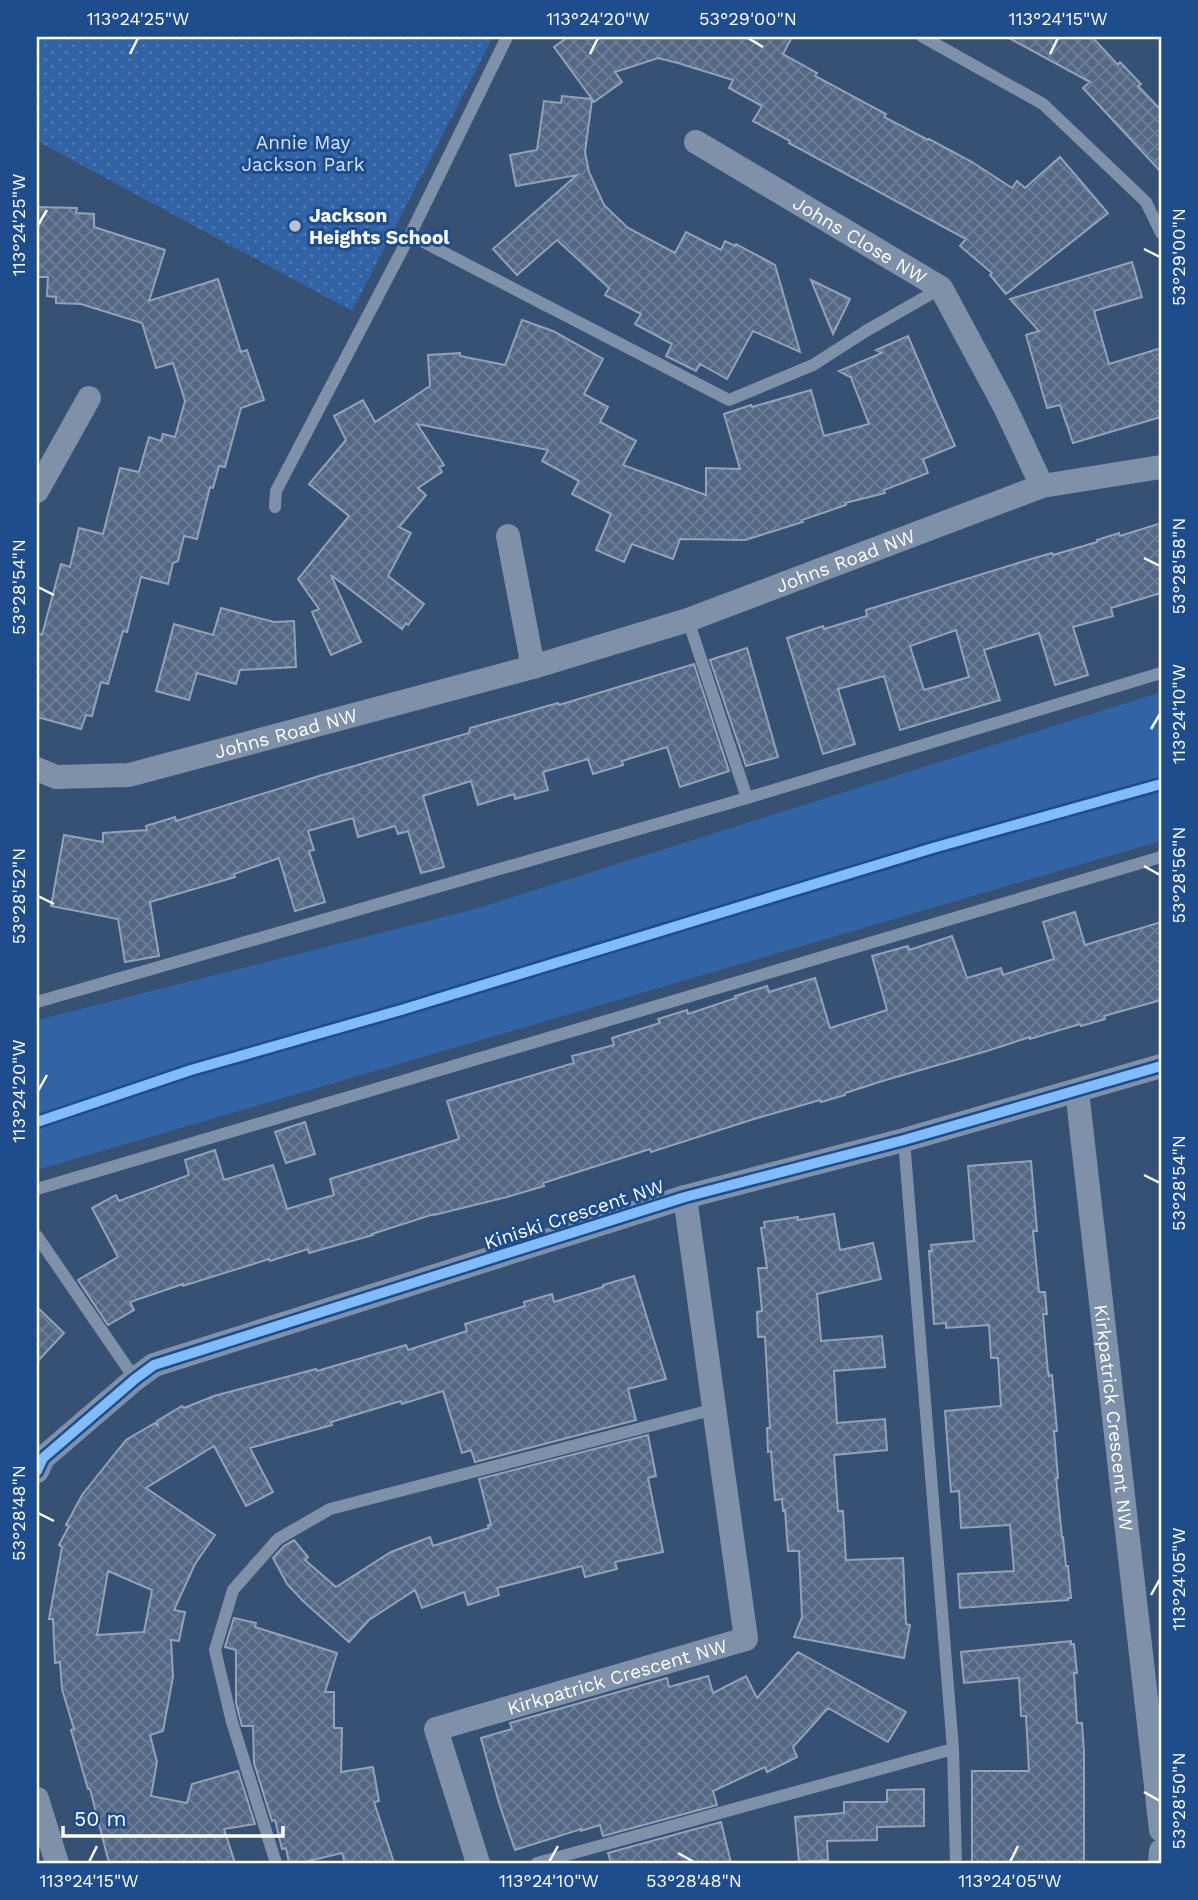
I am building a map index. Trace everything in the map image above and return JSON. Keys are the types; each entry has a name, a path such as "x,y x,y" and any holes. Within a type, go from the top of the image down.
{"street":[{"name":"Johns Close NW","path":"696,142 941,288 1004,405 1042,486"},
{"path":"37,491 89,398"},
{"name":"Johns Road NW","path":"37,769 56,776 128,775 533,667 688,620 1042,486 1161,467"},
{"path":"509,536 533,667"},
{"name":"Kiniski Crescent NW","path":"37,1471 43,1458 154,1365 685,1197 904,1140 1161,1066"},
{"name":"Kirkpatrick Crescent NW","path":"1077,1091 1161,1830"},
{"name":"Kirkpatrick Crescent NW","path":"478,1863 436,1729 746,1639 685,1197"},
{"path":"37,1799 57,1863"},
{"path":"1160,1863 1161,1851"}],"lane":[{"path":"275,507 276,491 410,235 507,37"},
{"path":"923,37 1043,104 1146,202 1161,233"},
{"path":"410,235 729,400 813,365 941,288"},
{"path":"688,620 747,798"},
{"path":"37,1002 747,798 1161,673"},
{"path":"37,1189 1161,858"},
{"path":"904,1140 953,1749 956,1863"},
{"path":"37,1236 135,1379"},
{"path":"276,1863 232,1722 215,1650 233,1590 278,1539 330,1510 715,1409"},
{"path":"537,1863 953,1749"}],"green space":[{"name":"Annie May Jackson Park","path":"37,37 493,37 352,311 37,141"},
{"path":"1161,692 1161,841 37,1170 37,1020 475,909"}],"building":[{"path":"568,37 792,37 783,54 817,73 815,76 886,114 884,117 972,162 1012,188 1017,181 1025,188 1060,157 1108,213 1006,294 990,275 992,273 960,246 966,239 753,121 762,106 729,88 733,80 658,58 615,72 622,82 594,102 592,100 585,152 589,172 604,205 628,228 675,253 686,232 721,250 725,241 735,246 736,244 775,265 800,352 753,331 727,379 700,364 696,371 666,356 672,344 635,324 641,314 605,295 609,288 557,240 517,275 493,249 577,175 516,186 510,155 537,150 544,101 561,103 562,96 592,99 554,47"},
{"path":"1007,37 1092,37 1118,65 1120,62 1141,84 1138,86 1161,110 1161,172 1083,88 1090,82"},
{"path":"37,207 77,208 76,213 94,214 94,227 165,250 149,301 218,279 241,352 247,350 264,400 241,408 225,467 219,466 213,488 210,487 197,539 184,536 178,561 173,563 168,584 141,577 127,632 123,631 108,684 101,682 92,716 86,715 81,729 37,717 37,633 42,635 61,564 70,567 79,528 103,534 120,468 139,472 149,437 161,441 163,434 175,437 185,401 173,363 156,368 142,323 81,304 56,303 56,297 47,296 48,277 37,277"},
{"path":"1132,262 1142,297 1094,311 1109,364 1161,348 1161,417 1073,443 1060,405 1047,408 1026,335 1039,331 1010,299"},
{"path":"811,280 850,299 833,334"},
{"path":"522,320 553,331 603,359 584,394 608,407 600,422 636,441 623,465 706,495 706,468 740,469 724,414 811,390 824,436 869,424 852,378 839,371 882,353 876,350 908,336 955,446 923,459 928,473 884,490 885,493 845,503 846,505 802,520 803,522 745,540 680,539 673,559 632,544 624,562 596,550 611,514 572,494 579,481 542,461 548,450 417,424 444,465 439,467 442,472 418,488 426,495 399,527 411,533 388,576 424,604 402,629 331,575 361,642 331,655 312,612 319,609 298,579 349,516 309,484 346,440 334,416 363,400 375,422 430,386 428,355 460,353 460,356 505,365"},
{"path":"1161,523 1161,593 1111,608 1113,616 1073,627 1088,675 1055,685 1039,633 984,650 1000,700 900,730 884,676 838,689 855,744 823,754 787,638 867,616 866,610 1031,559 1097,542 1119,533 1120,536","holes":["956,630 969,677 924,690 910,646"]},
{"path":"221,608 274,622 294,621 296,667 240,670 236,684 197,673 189,700 156,691 174,624 213,635"},
{"path":"747,648 778,757 746,766 710,660"},
{"path":"694,664 729,771 680,787 667,747 622,761 623,765 593,774 588,759 543,772 548,790 515,799 514,794 478,805 471,781 423,796 444,867 421,873 408,831 398,834 395,826 358,837 353,818 308,831 314,850 309,851 325,902 295,911 279,858 234,874 235,877 150,902 159,956 125,962 118,919 51,906 64,835 103,842 103,833 147,830 146,826 175,817 176,821 469,733 470,728 558,703 559,705"},
{"path":"1075,912 1085,945 1161,922 1161,1000 1104,1016 1105,1019 1030,1037 651,1152 650,1149 507,1197 434,1214 309,1253 308,1249 183,1284 130,1302 134,1310 108,1325 78,1280 118,1257 92,1208 116,1195 119,1201 189,1175 185,1160 215,1150 224,1180 273,1165 287,1209 334,1195 330,1179 459,1139 447,1101 574,1063 572,1056 614,1045 612,1038 660,1023 658,1019 687,1010 688,1014 767,986 769,992 815,978 830,1028 887,1010 872,956 908,946 909,950 952,936 967,978 1001,968 1003,975 1054,959 1043,922"},
{"path":"305,1122 315,1154 286,1163 275,1132"},
{"path":"1031,1161 1037,1231 1033,1231 1039,1292 1045,1292 1047,1314 1043,1314 1048,1373 1049,1376 1052,1375 1057,1431 1054,1431 1056,1478 1071,1598 960,1608 958,1574 1014,1571 1010,1525 961,1528 959,1491 951,1492 945,1411 1001,1406 998,1358 991,1358 989,1325 946,1328 946,1323 934,1324 929,1251 932,1251 931,1245 974,1241 968,1166"},
{"path":"834,1214 840,1250 873,1243 881,1279 817,1294 821,1341 882,1336 885,1367 834,1371 837,1423 885,1419 887,1450 834,1455 838,1511 843,1511 846,1560 903,1558 906,1624 910,1625 904,1658 794,1637 802,1617 799,1551 788,1551 785,1510 783,1511 782,1499 775,1500 771,1451 768,1452 767,1428 770,1428 765,1337 758,1337 757,1312 762,1311 758,1268 767,1268 761,1228 765,1227 764,1222"},
{"path":"634,1276 666,1379 628,1389 636,1420 475,1462 471,1450 462,1453 443,1391 402,1404 401,1401 331,1422 332,1425 250,1448 273,1492 246,1506 214,1446 146,1488 215,1535 195,1564 174,1610 185,1612 179,1641 171,1640 173,1677 163,1731 150,1735 157,1762 151,1796 187,1803 192,1784 238,1771 255,1824 224,1829 235,1863 109,1863 71,1730 74,1729 62,1689 60,1662 55,1663 53,1619 49,1619 62,1547 59,1545 69,1526 66,1525 82,1495 126,1440 155,1423 158,1426 157,1421 182,1406 184,1408 214,1396 316,1369 317,1371 406,1345 408,1350 467,1331 465,1324 525,1306 524,1302 552,1294 554,1302","holes":["108,1571 152,1590 144,1632 97,1635"]},
{"path":"37,1307 64,1333 37,1362"},
{"path":"648,1435 656,1476 648,1478 663,1552 615,1562 617,1569 585,1577 582,1566 497,1588 499,1595 468,1605 464,1592 422,1608 415,1590 369,1620 349,1642 287,1584 273,1558 294,1540 308,1557 305,1560 336,1587 391,1552 430,1537 433,1546 489,1528 488,1525 491,1525 479,1479"},
{"path":"234,1618 256,1623 255,1627 337,1653 325,1692 334,1692 334,1728 342,1728 341,1772 373,1767 379,1801 374,1802 394,1863 345,1863 342,1853 289,1863 286,1848 282,1849 275,1820 272,1821 254,1763 253,1726 242,1726 236,1703 236,1650 225,1647"},
{"path":"1071,1641 1071,1644 1074,1644 1077,1673 1074,1673 1077,1723 1082,1723 1084,1752 1084,1863 972,1863 972,1771 1029,1771 1026,1716 1021,1716 1019,1678 964,1683 961,1652"},
{"path":"798,1652 906,1712 888,1742 828,1708 793,1747 797,1757 767,1772 765,1767 713,1791 717,1805 603,1836 600,1825 581,1829 515,1850 481,1738 512,1729 510,1723 667,1678 669,1687 708,1676 713,1693 746,1676 757,1698"},
{"path":"924,1789 924,1826 877,1827 877,1840 827,1841 828,1860 799,1862 795,1817 844,1813 844,1802 887,1802 887,1790"},
{"path":"721,1822 731,1863 611,1863 608,1853"}],"cycle path":[{"path":"37,1122 191,1070 401,1010 933,848 1161,784"},
{"path":"37,1471 43,1458 154,1365 685,1197 904,1140 1161,1066"}],"place":[{"name":"Jackson Heights School","path":"295,226"}]}
